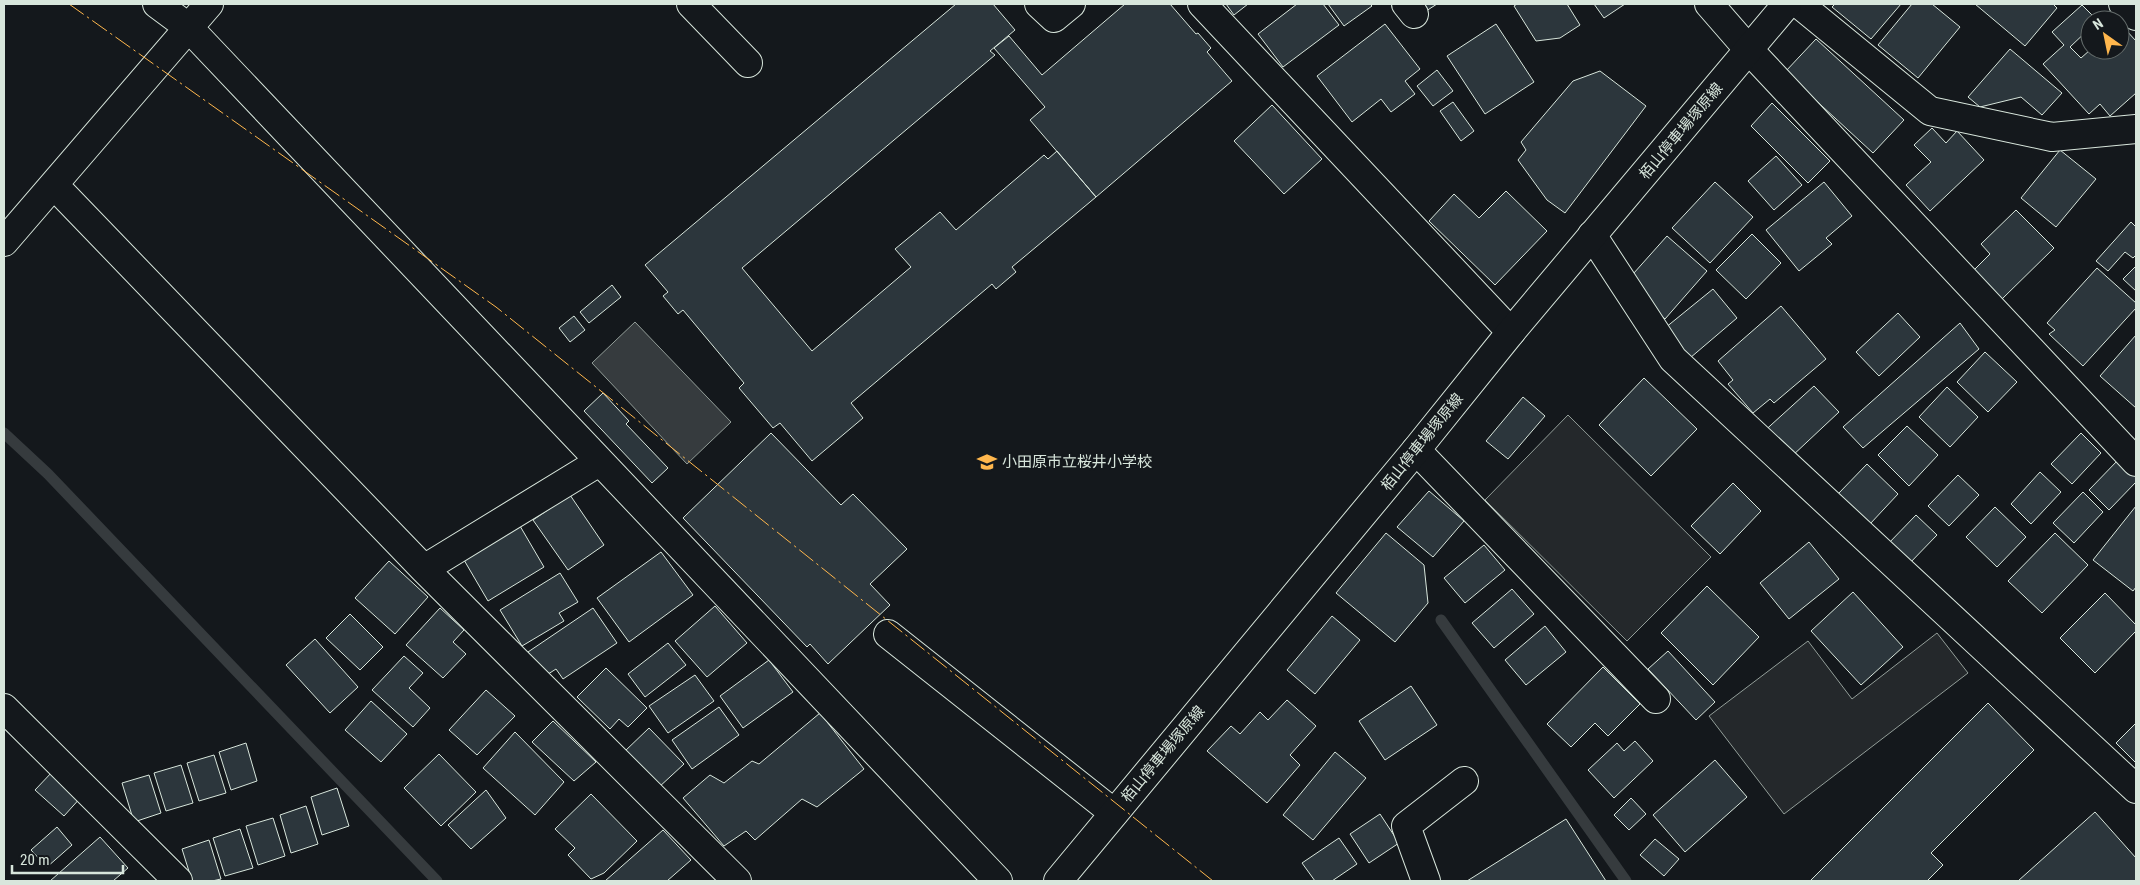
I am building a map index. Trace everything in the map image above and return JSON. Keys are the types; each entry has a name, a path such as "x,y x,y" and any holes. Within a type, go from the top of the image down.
{"street":[{"path":"157,4 188,27 998,881"},
{"path":"4,242 209,4"},
{"path":"691,4 748,63"},
{"path":"1039,4 1054,18 1071,4"},
{"path":"1202,4 1511,332"},
{"path":"1709,4 1749,50 2136,462"},
{"name":"栢山停車場塚原線","path":"1058,881 1416,450 1511,332 1787,4"},
{"path":"1800,4 1930,111 2052,137 2136,129"},
{"path":"2123,4 2136,16"},
{"path":"54,185 424,570 737,881"},
{"path":"1592,236 1673,359 2136,789"},
{"path":"1416,450 1656,699"},
{"path":"424,570 599,462"},
{"path":"888,634 1114,813"},
{"path":"4,708 178,881"},
{"path":"1426,881 1406,826 1464,782"}],"shaded area":[{"path":"635,322 731,422 687,464 592,363"},
{"path":"1568,415 1711,557 1627,641 1485,500"},
{"path":"1937,633 1968,673 1784,814 1709,716 1808,641 1852,699"}],"building":[{"path":"956,4 993,4 1015,30 990,51 995,55 742,268 812,351 911,267 895,249 940,212 956,230 1044,155 1048,159 1057,151 1096,197 1012,267 1016,272 996,289 992,284 851,403 863,418 812,461 780,423 773,428 739,388 744,383 683,310 678,314 663,296 668,292 645,265"},
{"path":"1125,4 1170,4 1211,48 1207,52 1232,81 1096,197 1030,120 1045,107 994,48 1009,36 1042,75"},
{"path":"1226,4 1248,4 1234,15"},
{"path":"1297,4 1323,4 1339,25 1283,67 1258,34"},
{"path":"1328,4 1370,4 1372,6 1344,26"},
{"path":"1417,4 1437,4 1423,13"},
{"path":"1517,4 1567,4 1580,25 1560,38 1536,41 1514,6"},
{"path":"1594,4 1625,4 1604,18"},
{"path":"1835,4 1901,4 1871,39 1832,7"},
{"path":"1912,4 1932,4 1960,27 1918,78 1878,45"},
{"path":"1975,4 2053,4 2057,8 2025,46"},
{"path":"2082,5 2087,10 2080,10 2080,38 2070,47 2080,57 2080,60 2130,60 2130,34 2136,41 2136,93 2110,116 2100,104 2089,114 2043,64 2064,45 2052,32"},
{"path":"1385,24 1420,69 1405,81 1415,94 1391,112 1381,99 1352,122 1317,76"},
{"path":"1496,24 1534,82 1485,114 1447,56"},
{"path":"1816,39 1904,120 1873,153 1785,72"},
{"path":"2010,49 2062,93 2042,115 2021,97 1980,107 1968,97"},
{"path":"1437,70 1453,91 1433,106 1417,86"},
{"path":"1600,71 1646,106 1565,213 1547,200 1518,160 1526,150 1521,142 1573,81"},
{"path":"1453,102 1474,131 1461,141 1440,111"},
{"path":"1772,103 1830,161 1808,183 1751,126"},
{"path":"1272,105 1322,159 1284,194 1234,141"},
{"path":"1932,128 1946,143 1957,131 1984,160 1930,211 1906,185 1931,162 1914,145"},
{"path":"2060,150 2096,179 2056,227 2021,198"},
{"path":"1776,156 1802,185 1774,210 1748,181"},
{"path":"1715,182 1753,217 1710,263 1672,228"},
{"path":"1824,182 1852,216 1826,238 1832,244 1799,271 1766,230"},
{"path":"1506,191 1547,231 1495,285 1429,221 1454,194 1479,218"},
{"path":"2016,210 2054,248 2002,299 1973,271 1990,254 1981,244"},
{"path":"2131,222 2136,227 2136,255 2133,258 2125,252 2108,271 2096,261"},
{"path":"1752,234 1781,263 1746,299 1716,270"},
{"path":"1667,236 1707,271 1665,319 1625,283"},
{"path":"2136,266 2136,291 2123,279"},
{"path":"2097,268 2136,303 2136,308 2083,366 2049,334 2055,330 2047,323"},
{"path":"612,285 621,297 589,323 580,312"},
{"path":"1713,289 1737,318 1690,358 1665,328"},
{"path":"1781,306 1826,359 1774,403 1770,399 1753,413 1728,384 1733,380 1718,361"},
{"path":"1898,313 1920,337 1879,376 1856,352"},
{"path":"574,316 585,330 570,342 559,328"},
{"path":"1960,323 1979,349 1863,448 1843,427"},
{"path":"2136,335 2136,408 2100,376"},
{"path":"1985,352 2017,382 1988,412 1957,382"},
{"path":"1644,378 1697,429 1651,476 1599,425"},
{"path":"1814,386 1839,412 1791,457 1760,435"},
{"path":"1947,387 1978,417 1950,447 1919,417"},
{"path":"603,393 629,421 626,424 668,468 652,483 584,411"},
{"path":"1523,397 1545,416 1508,459 1486,441"},
{"path":"1907,426 1938,455 1909,486 1878,455"},
{"path":"771,433 841,505 853,494 907,549 870,584 890,605 828,664 810,644 807,647 683,518"},
{"path":"2081,433 2101,453 2072,484 2051,464"},
{"path":"2119,459 2136,476 2136,482 2109,510 2089,490"},
{"path":"1867,464 1898,494 1870,524 1838,494"},
{"path":"2040,472 2061,492 2031,524 2011,504"},
{"path":"1958,475 1979,495 1949,526 1928,506"},
{"path":"1733,483 1761,511 1720,554 1691,526"},
{"path":"1429,491 1464,521 1433,557 1397,527"},
{"path":"2083,492 2103,512 2074,543 2053,523"},
{"path":"570,495 604,545 568,570 533,520"},
{"path":"2136,506 2136,587 2133,591 2093,560"},
{"path":"1995,507 2026,537 1997,567 1966,537"},
{"path":"1916,515 1937,535 1907,566 1886,546"},
{"path":"520,526 544,567 488,601 464,560"},
{"path":"1386,533 1424,565 1428,603 1395,642 1336,593"},
{"path":"2055,533 2088,565 2042,613 2008,581"},
{"path":"1809,542 1839,579 1789,619 1760,583"},
{"path":"1484,545 1505,570 1465,603 1444,578"},
{"path":"661,552 693,595 629,642 597,598"},
{"path":"389,561 428,597 395,634 355,598"},
{"path":"560,573 578,602 559,613 564,621 522,646 500,610"},
{"path":"1707,586 1759,637 1713,685 1661,633"},
{"path":"1512,589 1534,614 1494,648 1472,623"},
{"path":"1853,592 1903,647 1861,685 1811,631"},
{"path":"2105,593 2136,625 2136,631 2095,673 2060,638"},
{"path":"715,606 747,643 707,677 675,641"},
{"path":"440,608 464,630 453,642 466,654 443,678 406,645"},
{"path":"593,608 617,643 563,679 556,669 545,676 528,652"},
{"path":"350,614 383,647 360,670 326,638"},
{"path":"1332,616 1360,640 1315,694 1287,670"},
{"path":"1545,626 1566,652 1526,685 1505,660"},
{"path":"315,639 358,687 330,713 286,665"},
{"path":"668,643 686,665 645,697 628,674"},
{"path":"1668,651 1715,702 1696,720 1648,669"},
{"path":"404,656 423,673 409,688 430,708 413,727 372,690"},
{"path":"769,660 793,692 743,728 720,696"},
{"path":"1603,667 1640,704 1608,736 1595,723 1571,747 1547,724"},
{"path":"606,668 647,708 628,727 619,719 610,729 577,697"},
{"path":"695,675 714,701 668,733 649,706"},
{"path":"1411,686 1437,725 1385,760 1359,721"},
{"path":"486,690 515,716 477,755 449,730"},
{"path":"1287,700 1316,726 1290,755 1300,765 1267,803 1207,751 1231,726 1240,734 1260,712 1268,720"},
{"path":"371,701 407,734 381,762 345,730"},
{"path":"1988,703 2034,750 1931,853 1943,865 1927,881 1810,881"},
{"path":"719,707 739,735 692,769 672,740"},
{"path":"820,713 864,769 817,807 802,799 755,840 746,831 724,846 683,798 710,775 724,783 752,761 759,764"},
{"path":"553,721 596,762 574,781 532,742"},
{"path":"2136,723 2136,763 2116,743"},
{"path":"649,728 684,764 658,788 624,752"},
{"path":"515,732 564,782 535,815 483,768"},
{"path":"1635,741 1653,761 1614,798 1588,770 1617,743 1624,751"},
{"path":"246,743 257,781 231,790 219,752"},
{"path":"1335,752 1366,778 1313,840 1283,815"},
{"path":"439,754 476,792 441,826 404,788"},
{"path":"214,755 226,793 199,801 187,763"},
{"path":"1715,760 1747,797 1685,852 1653,815"},
{"path":"181,765 193,803 166,811 154,773"},
{"path":"53,771 82,796 64,816 35,790"},
{"path":"149,775 161,813 134,822 122,783"},
{"path":"337,788 349,826 322,835 311,797"},
{"path":"486,790 506,818 471,849 448,825"},
{"path":"591,794 637,841 604,873 591,879 568,855 575,848 555,829"},
{"path":"1631,798 1646,814 1629,830 1614,815"},
{"path":"306,806 318,844 291,853 280,815"},
{"path":"2095,812 2136,858 2136,879 2134,881 2018,881"},
{"path":"1380,814 1399,843 1369,863 1350,834"},
{"path":"273,818 285,856 258,865 246,826"},
{"path":"1566,819 1606,881 1467,881"},
{"path":"57,827 72,845 47,867 31,850"},
{"path":"240,829 253,868 225,876 213,838"},
{"path":"663,830 691,860 667,881 605,881"},
{"path":"100,837 128,868 113,881 50,881"},
{"path":"1339,838 1357,864 1332,881 1315,881 1302,863"},
{"path":"1655,839 1679,859 1664,876 1640,855"},
{"path":"209,840 221,879 192,881 182,849"}],"waterway":[{"path":"4,433 48,474 437,881"},
{"path":"1441,620 1626,881"}],"power":[{"path":"69,4 496,307 1213,881"}],"place":[{"name":"小田原市立桜井小学校","path":"987,462"}]}
